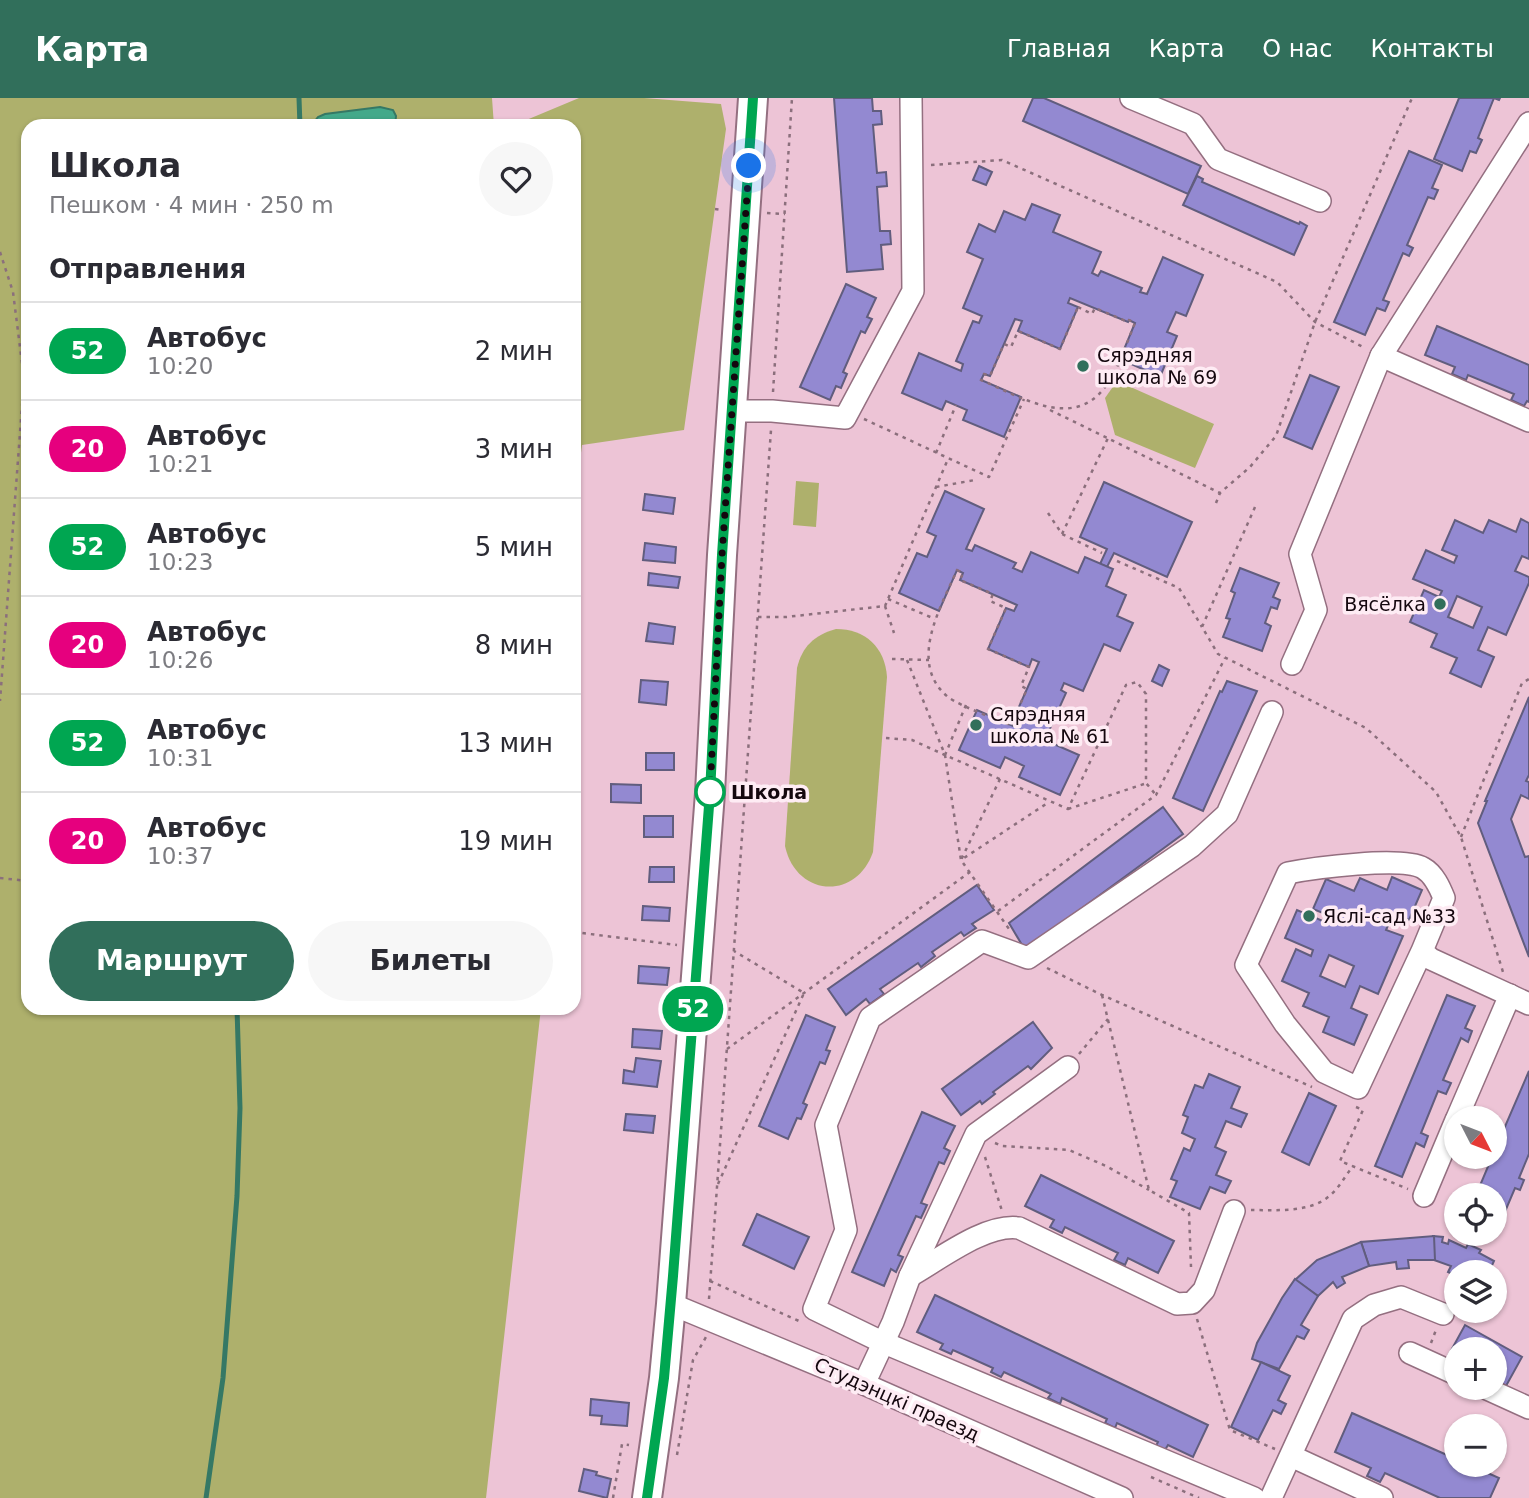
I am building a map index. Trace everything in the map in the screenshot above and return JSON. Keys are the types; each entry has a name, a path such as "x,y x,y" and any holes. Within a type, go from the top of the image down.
{"main road":[{"path":"647,1498 664,1378 671,1304 710,793 722,555 753,98"}],"street":[{"path":"733,411 772,411 845,418 912,290 911,98"},
{"path":"1131,98 1192,124 1218,159 1320,201"},
{"path":"1292,664 1316,610 1300,554 1381,356 1529,123"},
{"path":"1381,356 1529,421"},
{"path":"1254,1498 882,1342 814,1309 846,1230 826,1125 870,1018 982,941 1028,958 1192,846 1227,814 1272,712"},
{"path":"1394,863 1423,867 1437,882 1444,898 1422,951 1358,1088 1324,1073 1284,1024 1246,965 1288,873 1310,869 1394,863"},
{"path":"1422,951 1431,959 1519,999 1463,1106"},
{"path":"864,1384 976,1134 1068,1067"},
{"path":"1423,1196 1444,1147"},
{"path":"911,1276 988,1232 1006,1226 1019,1228 1177,1304 1192,1303 1204,1290 1234,1211"},
{"path":"1272,1498 1353,1319 1374,1305 1401,1297 1443,1314"},
{"name":"Студэнцкі праезд","path":"671,1304 708,1317 864,1384 1122,1498"},
{"path":"1417,1356 1444,1368"},
{"path":"1507,1398 1529,1408"},
{"path":"1291,1456 1382,1498"}],"path":[{"path":"676,1463 693,1360 706,1340 708,1317 792,98"},
{"path":"1216,503 1220,493 1250,467 1276,436 1315,322 1412,98"},
{"path":"912,167 1002,160 1277,282 1315,322 1381,356"},
{"path":"715,209 726,210"},
{"path":"758,212 785,214"},
{"path":"0,252 13,292 21,355"},
{"path":"1043,407 1065,410 1075,408 1099,394 1110,380 1135,323 1129,320 1128,323 1095,308 1092,314 1078,307 1060,349 1018,331 1011,347 1004,344 990,376 984,373 981,380 1024,398 1220,493"},
{"path":"848,412 989,477 1024,398"},
{"path":"936,453 957,405"},
{"path":"0,701 21,419"},
{"path":"1062,534 1108,438"},
{"path":"894,633 885,606 948,459"},
{"path":"936,487 975,480"},
{"path":"1202,627 1255,507"},
{"path":"1048,513 1062,534 1102,553"},
{"path":"1117,561 1179,588 1218,654 1366,728 1436,792 1461,837 1519,999"},
{"path":"957,570 963,573 960,580 993,594 990,601 1006,608 988,649 1029,667 1021,686 1027,689 1013,726 949,698 941,688 929,660 930,636 935,619 957,570"},
{"path":"888,599 935,619"},
{"path":"758,617 786,617 885,606"},
{"path":"997,912 1156,795 1225,658"},
{"path":"892,659 929,660"},
{"path":"907,660 945,755 961,860 1009,930"},
{"path":"1461,837 1522,683 1529,679"},
{"path":"1068,809 1126,685 1137,682 1146,694 1146,783 1156,795"},
{"path":"945,755 966,705"},
{"path":"886,738 912,740 1068,809 1146,783"},
{"path":"961,860 1000,779"},
{"path":"961,860 1050,801"},
{"path":"727,1049 970,872"},
{"path":"0,878 21,880"},
{"path":"581,933 698,948"},
{"path":"734,951 804,993"},
{"path":"1028,958 1102,995 1314,1088"},
{"path":"717,1186 804,993"},
{"path":"1102,995 1149,1190"},
{"path":"1068,1067 1108,1019"},
{"path":"1351,1104 1363,1110 1340,1161 1423,1196"},
{"path":"976,1134 1002,1146 1069,1150 1106,1166 1189,1213 1192,1303 1230,1430 1291,1456"},
{"path":"976,1134 997,1190 1006,1226"},
{"path":"1234,1211 1284,1209 1317,1204 1329,1196 1353,1166"},
{"path":"1417,1356 1443,1314"},
{"path":"613,1498 622,1444 629,1445"}],"shaded area":[{"path":"0,98 492,98 494,119 21,119 21,1015 540,1015 486,1498 0,1498"},
{"path":"579,98 644,98 721,104 726,129 684,430 582,445 581,453 581,119 529,119"},
{"path":"380,107 393,110 396,116 396,119 316,119 325,114"},
{"path":"1117,381 1214,424 1195,468 1115,435 1105,398"},
{"path":"796,481 819,483 816,527 793,525"},
{"path":"836,629 856,632 872,642 882,657 887,677 873,852 865,868 854,879 841,885 827,886 813,883 801,875 791,863 785,846 797,668 810,643"}],"building":[{"path":"834,98 872,98 873,111 881,111 882,124 873,125 877,173 886,172 887,186 877,187 880,231 890,231 891,244 881,245 883,269 847,272"},
{"path":"1033,98 1044,98 1201,166 1188,194 1023,121"},
{"path":"1459,98 1494,98 1478,138 1482,140 1476,153 1470,151 1462,171 1434,159"},
{"path":"1409,151 1442,165 1432,188 1438,190 1434,199 1428,197 1407,245 1413,248 1409,256 1403,253 1383,300 1389,302 1385,311 1377,308 1365,335 1334,322"},
{"path":"979,166 992,172 986,185 973,180"},
{"path":"1197,176 1203,179 1202,182 1307,226 1294,255 1183,205"},
{"path":"1032,204 1060,215 1053,232 1101,252 1092,273 1098,276 1101,271 1142,288 1140,292 1147,294 1163,257 1203,275 1186,316 1176,312 1167,332 1177,336 1160,377 1120,359 1135,323 1129,320 1128,322 1070,298 1068,303 1078,307 1060,349 1018,331 1022,321 1015,319 990,376 984,374 981,380 1021,397 1004,437 963,420 967,410 946,401 942,410 902,393 919,353 961,371 963,364 956,361 973,321 979,323 982,316 963,308 983,259 967,252 979,224 995,232 1004,211 1025,220"},
{"path":"846,284 876,298 867,317 872,319 865,333 861,331 843,372 847,374 841,388 836,386 830,400 800,387"},
{"path":"1437,326 1529,365 1529,402 1524,406 1511,400 1514,394 1468,375 1466,380 1452,374 1455,367 1425,355"},
{"path":"1310,375 1339,387 1312,449 1284,437"},
{"path":"1104,482 1192,522 1167,577 1114,553 1107,567 1100,564 1107,549 1080,537"},
{"path":"945,491 984,509 966,549 972,551 975,545 1016,563 1013,568 1022,572 1031,552 1078,573 1085,557 1113,569 1106,586 1126,595 1117,616 1133,623 1120,651 1104,644 1083,691 1064,683 1061,690 1066,693 1048,733 1044,731 1040,738 1079,755 1060,795 1019,777 1024,766 1005,757 1000,768 959,750 977,710 1013,726 1016,720 1014,718 1039,662 1032,659 1029,667 988,649 1006,608 1014,611 1017,605 960,580 963,573 957,570 939,611 899,593 917,553 927,557 936,536 927,532"},
{"path":"645,494 675,498 673,514 643,510"},
{"path":"1521,519 1529,523 1529,559 1522,556 1515,571 1529,577 1529,583 1506,635 1488,627 1478,650 1494,657 1481,687 1450,673 1457,658 1431,647 1437,634 1410,622 1424,590 1439,597 1442,591 1413,579 1426,550 1454,563 1457,556 1442,550 1455,520 1483,533 1489,520 1516,532","holes":["1457,596 1482,607 1473,628 1448,617"]},
{"path":"645,543 676,547 675,563 643,560"},
{"path":"1240,568 1279,583 1273,597 1280,600 1277,609 1271,607 1265,623 1271,626 1262,651 1223,637 1230,619 1226,618 1235,593 1231,591"},
{"path":"649,573 680,577 678,588 648,585"},
{"path":"649,623 675,627 673,644 646,641"},
{"path":"1159,665 1169,670 1162,686 1152,681"},
{"path":"641,680 668,682 666,705 639,702"},
{"path":"1227,681 1257,691 1203,811 1173,798 1220,691 1222,692"},
{"path":"1529,697 1529,775 1526,781 1529,782 1529,799 1521,795 1511,819 1525,857 1529,856 1529,957 1478,823"},
{"path":"646,753 674,753 674,770 646,770"},
{"path":"611,784 641,785 641,803 611,802"},
{"path":"1163,807 1183,834 1025,950 1009,923"},
{"path":"644,816 673,816 673,837 644,837"},
{"path":"650,867 674,867 674,882 649,882"},
{"name":"Яслі-сад №33","path":"1392,877 1422,890 1409,920 1393,914 1386,930 1403,936 1378,994 1360,986 1351,1008 1367,1015 1354,1045 1323,1032 1329,1017 1303,1006 1309,993 1282,981 1296,949 1311,956 1313,950 1285,938 1297,910 1325,922 1328,915 1313,909 1326,879 1354,891 1360,878 1387,890","holes":["1329,955 1354,966 1345,987 1320,976"]},
{"path":"977,885 994,910 972,924 976,928 964,936 961,932 932,952 935,956 921,967 918,963 880,989 884,994 870,1004 866,999 846,1015 828,989"},
{"path":"643,906 670,908 669,921 642,920"},
{"path":"639,966 669,968 667,985 638,983"},
{"path":"1447,995 1475,1006 1465,1028 1472,1031 1468,1042 1461,1038 1443,1080 1451,1083 1446,1094 1438,1091 1421,1133 1428,1136 1424,1147 1416,1143 1402,1177 1375,1166"},
{"path":"806,1015 835,1027 826,1050 830,1051 825,1064 820,1062 803,1103 807,1105 801,1119 797,1118 788,1139 759,1126"},
{"path":"1033,1022 1052,1048 1031,1069 1028,1066 993,1092 995,1094 982,1104 980,1101 961,1115 942,1089"},
{"path":"633,1029 662,1031 660,1049 632,1047"},
{"path":"636,1058 661,1061 657,1087 623,1083 624,1070 634,1072"},
{"path":"1529,1071 1529,1154 1519,1178 1524,1180 1520,1190 1515,1188 1507,1207 1507,1183 1481,1183 1487,1169 1507,1169 1507,1122"},
{"path":"1209,1074 1240,1087 1231,1108 1247,1114 1241,1127 1226,1121 1215,1147 1226,1152 1216,1175 1231,1181 1225,1193 1210,1187 1200,1209 1170,1197 1177,1181 1171,1179 1184,1148 1190,1151 1195,1139 1182,1133 1188,1117 1183,1115 1195,1085 1203,1088"},
{"path":"1309,1093 1336,1106 1309,1165 1282,1152"},
{"path":"922,1112 955,1126 944,1148 950,1151 944,1164 939,1162 921,1203 927,1205 921,1218 916,1216 898,1255 903,1257 896,1272 891,1269 884,1286 852,1272"},
{"path":"626,1114 655,1116 653,1133 624,1130"},
{"path":"1041,1175 1174,1241 1158,1273 1128,1258 1125,1265 1114,1260 1118,1253 1065,1227 1062,1233 1050,1227 1054,1220 1025,1206"},
{"path":"757,1214 809,1237 794,1269 743,1245"},
{"path":"1433,1236 1443,1237 1444,1246 1472,1246 1492,1260 1444,1260 1444,1264 1434,1260"},
{"path":"1434,1236 1435,1260 1408,1260 1409,1268 1397,1269 1396,1262 1369,1266 1361,1242"},
{"path":"1361,1242 1369,1266 1342,1277 1345,1283 1337,1288 1333,1282 1318,1296 1295,1280 1317,1260"},
{"path":"1295,1279 1318,1296 1301,1325 1309,1330 1304,1339 1297,1336 1279,1369 1252,1359 1257,1343"},
{"path":"935,1295 1208,1425 1193,1457 1168,1445 1165,1450 1156,1446 1158,1442 1117,1423 1115,1428 1105,1423 1107,1419 1062,1398 1060,1404 1048,1398 1051,1394 1004,1372 1001,1377 991,1372 993,1368 953,1350 951,1354 940,1349 943,1344 917,1332"},
{"path":"1465,1325 1486,1337 1458,1337"},
{"path":"1507,1349 1522,1357 1507,1384"},
{"path":"1261,1362 1290,1376 1278,1400 1286,1404 1281,1414 1273,1410 1258,1440 1231,1427"},
{"path":"591,1399 629,1403 627,1426 601,1424 602,1416 590,1415"},
{"path":"1352,1413 1444,1454 1444,1477 1499,1478 1490,1498 1440,1498 1385,1473 1380,1482 1367,1476 1371,1468 1335,1452"},
{"path":"584,1469 611,1479 607,1498 579,1491"}],"waterway":[{"path":"299,98 300,119"},
{"path":"206,1498 223,1378 237,1196 240,1108 237,1015"}],"bus line":[{"name":"52","path":"647,1498 664,1378 710,793 722,555 753,98"}],"place":[{"name":"Сярэдняя школа № 69","path":"1083,366"},
{"name":"Вясёлка","path":"1440,604"},
{"name":"Сярэдняя школа № 61","path":"976,725"},
{"name":"Школа","path":"710,792"},
{"name":"Яслі-сад №33","path":"1309,916"}],"route":[{"path":"710,792 722,555 749,166"}]}
